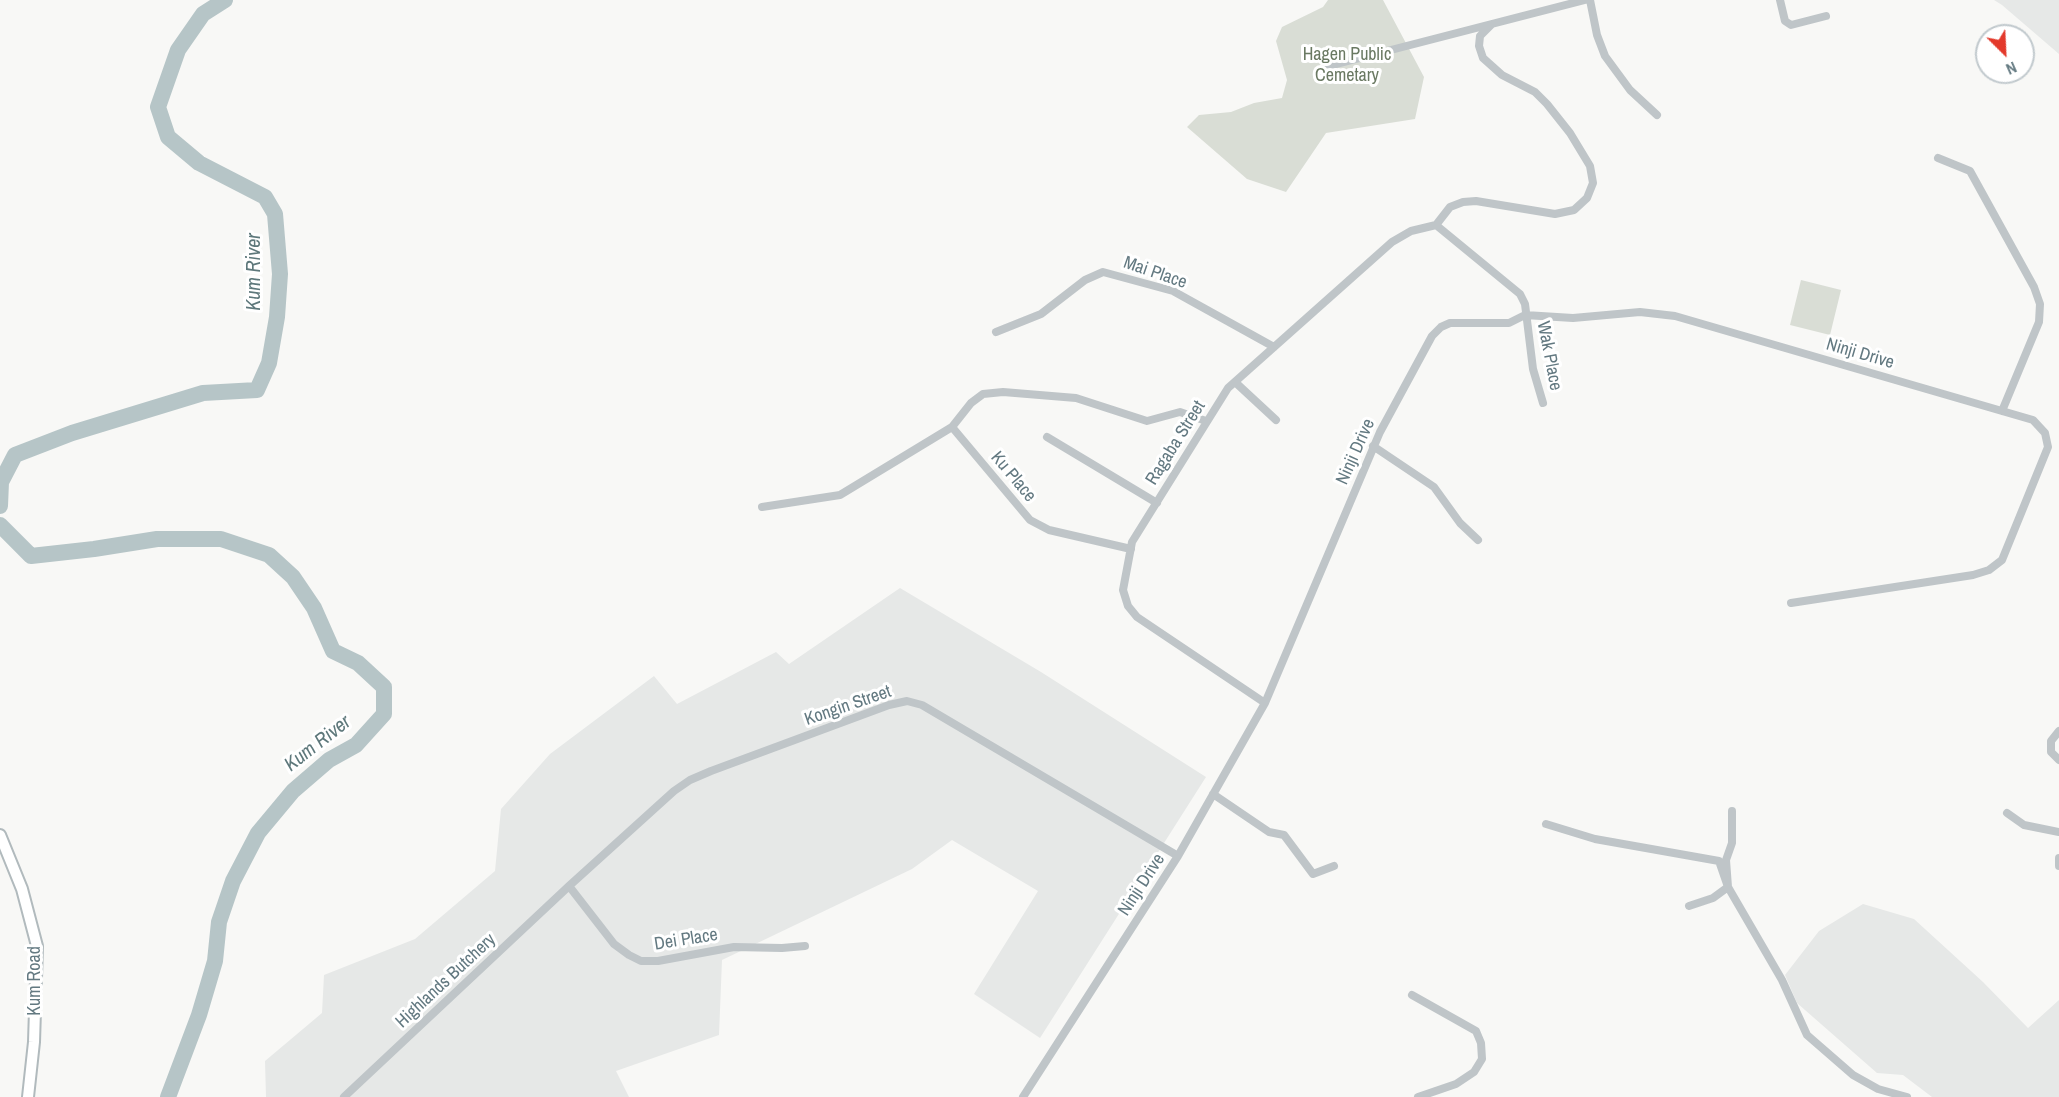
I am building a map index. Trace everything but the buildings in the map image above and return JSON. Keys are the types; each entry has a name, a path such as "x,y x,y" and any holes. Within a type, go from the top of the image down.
{"street":[{"path":"1325,67 1585,0"},
{"path":"1590,0 1597,35 1605,56 1630,90 1657,115"},
{"path":"1780,0 1785,21 1791,26 1826,16"},
{"path":"1436,225 1450,207 1463,202 1476,201 1555,214 1574,210 1587,198 1593,183 1590,166 1570,133 1547,104 1535,92 1502,75 1483,58 1479,46 1480,36 1491,25"},
{"path":"1938,158 1970,171 2034,287 2040,304 2039,322 2002,411"},
{"name":"Wak Place","path":"1436,225 1520,294 1524,304 1533,369 1543,404"},
{"name":"Ragaba Street","path":"1265,703 1137,617 1128,606 1123,590 1132,542 1228,388 1392,242 1411,231 1436,225"},
{"name":"Mai Place","path":"996,332 1041,314 1085,280 1103,272 1173,291 1274,347"},
{"name":"Ninji Drive","path":"1023,1097 1178,856 1265,703 1373,446 1432,336 1441,327 1450,323 1509,323 1525,315 1573,318 1640,312 1675,316 2033,420 2045,433 2048,447 2002,560 1989,570 1973,575 1791,603"},
{"path":"1235,382 1276,420"},
{"path":"762,507 840,495 952,427 971,403 983,394 1003,392 1076,398 1148,421 1180,412 1206,421"},
{"name":"Ku Place","path":"952,427 1030,520 1049,530 1131,549"},
{"path":"1047,437 1157,503"},
{"path":"1373,446 1434,486 1460,523 1478,540"},
{"name":"Kongin Street","path":"569,886 674,791 690,780 889,705 907,701 922,705 1178,856"},
{"path":"2059,731 2051,741 2051,752 2059,760"},
{"path":"1213,794 1269,832 1284,836 1312,874 1334,866"},
{"path":"1728,887 1726,860 1732,843 1732,811"},
{"path":"2007,813 2024,825 2059,832"},
{"path":"1546,824 1595,839 1719,861 1728,887 1782,980 1807,1035 1853,1075 1878,1089 1907,1097"},
{"name":"Kum Road","path":"0,835 22,889 37,946 34,1042 28,1097"},
{"path":"2059,858 2059,866"},
{"name":"Dei Place","path":"569,886 614,944 641,961 658,962 734,947 805,946"},
{"name":"Highlands Butchery","path":"344,1097 569,886"},
{"path":"1689,906 1713,898 1728,887"},
{"path":"1412,995 1476,1031 1482,1051 1482,1059 1474,1072 1456,1084 1418,1097"}],"shaded area":[{"path":"1994,0 2059,0 2059,54 2035,33 2035,24 2024,24"},
{"path":"900,588 1041,672 1206,777 1040,1038 974,994 1038,891 952,840 912,869 722,960 719,1035 616,1071 629,1097 266,1097 265,1061 322,1013 324,975 415,939 495,871 501,809 550,754 654,676 677,704 776,652 789,664"},
{"path":"1863,904 1914,919 1983,982 2028,1028 2059,1000 2059,1097 1932,1097 1903,1075 1877,1073 1797,1003 1785,975 1819,931"}],"green space":[{"name":"Hagen Public Cemetary","path":"1328,0 1383,0 1424,77 1415,119 1326,133 1286,192 1247,179 1187,127 1199,115 1231,112 1254,103 1282,98 1287,80 1276,41 1282,27 1323,7"},
{"path":"1801,280 1841,290 1830,335 1790,325"}],"waterway":[{"name":"Kum River","path":"0,506 1,482 15,455 72,433 203,393 257,390 269,363 277,317 280,274 275,214 265,197 199,163 168,137 158,107 178,50 203,14 225,0"},
{"name":"Kum River","path":"0,525 31,556 157,539 221,539 269,555 293,577 314,608 333,651 358,663 384,687 384,714 356,745 329,760 293,791 258,833 233,881 219,922 215,961 199,1015 168,1097"}]}
